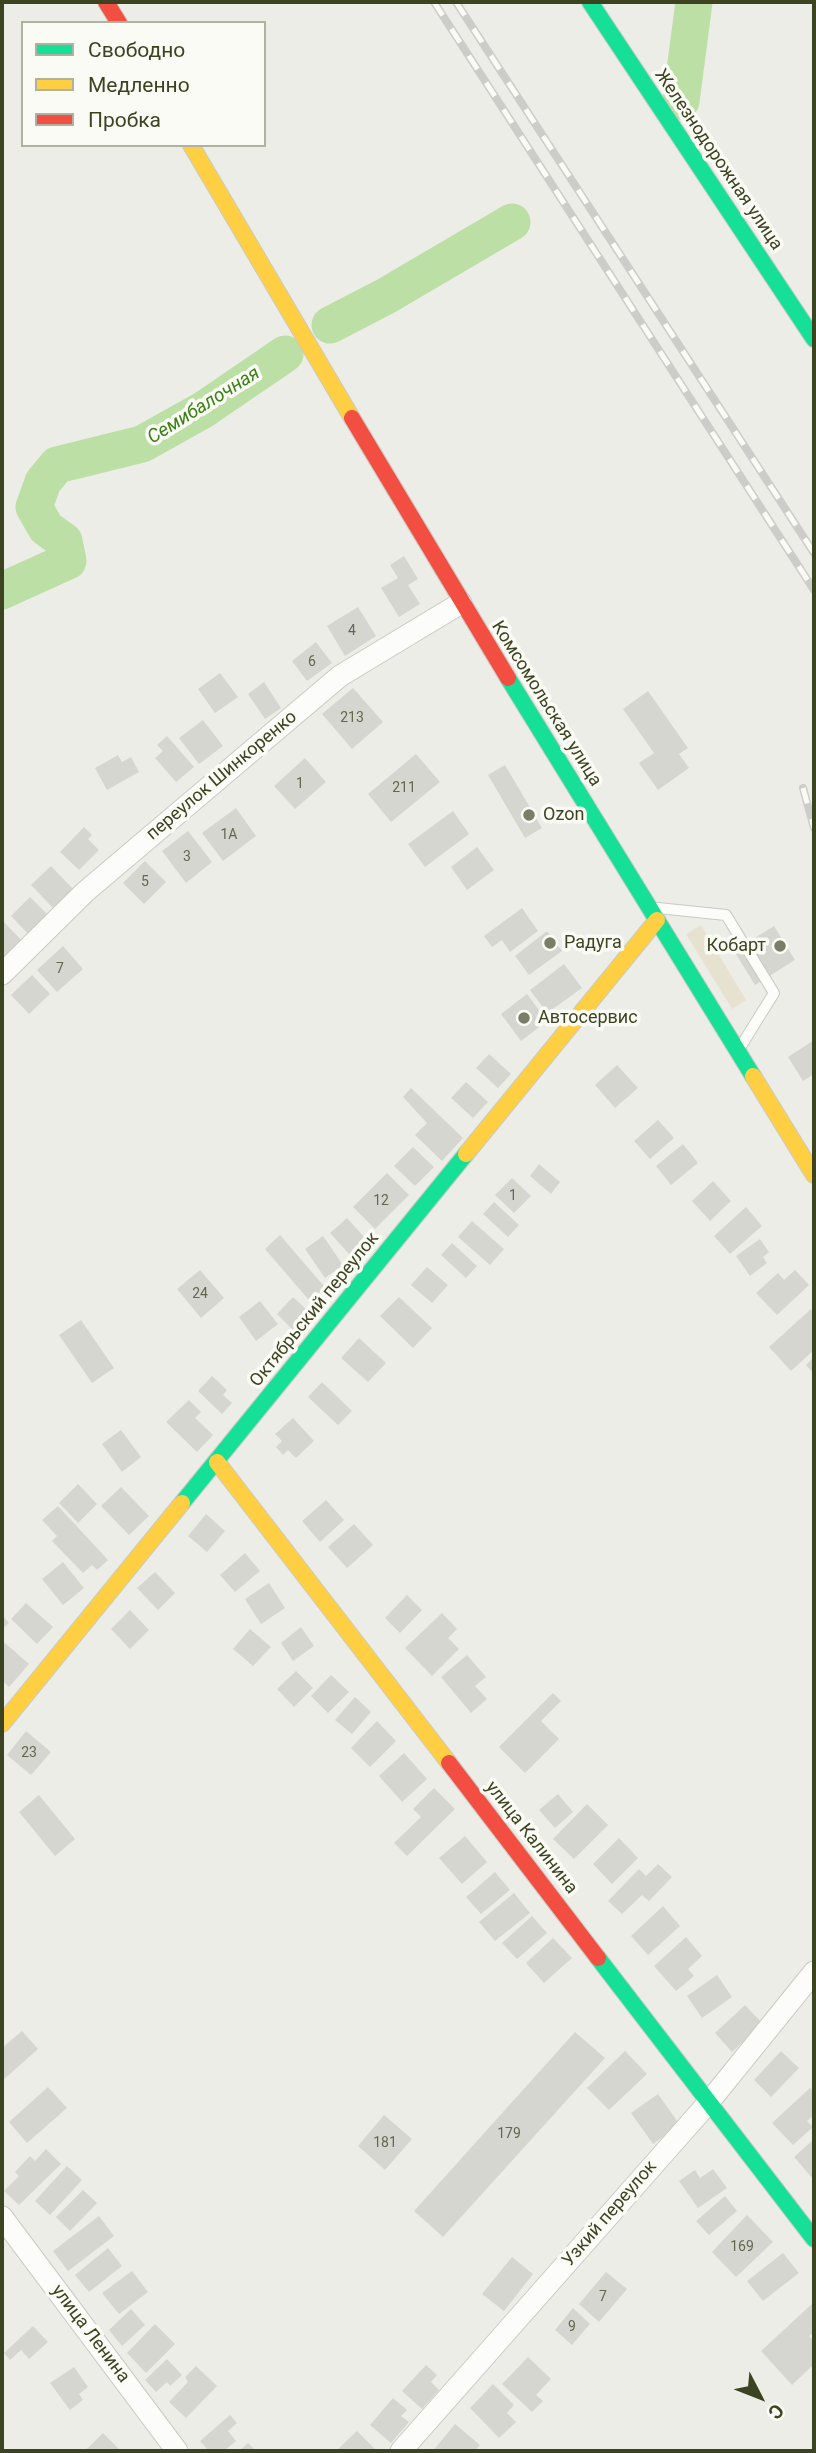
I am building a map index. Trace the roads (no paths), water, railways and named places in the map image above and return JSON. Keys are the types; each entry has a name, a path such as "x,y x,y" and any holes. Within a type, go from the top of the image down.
{"street":[{"path":"106,2 118,21"},
{"name":"Железнодорожная улица","path":"590,2 814,339"},
{"name":"Комсомольская улица","path":"192,147 461,603 814,1175"},
{"name":"переулок Шинкоренко","path":"2,974 85,892 340,676 461,603"},
{"name":"Октябрьский переулок","path":"2,1724 217,1462 653,914"},
{"name":"улица Калинина","path":"217,1462 814,2239"},
{"name":"Узкий переулок","path":"401,2451 709,2102 814,1972"},
{"name":"улица Ленина","path":"2,2217 177,2451"}],"lane":[{"path":"653,914 726,915 774,993 738,1051"}],"waterway":[{"name":"Семибалочная","path":"681,101 694,2"},
{"name":"Семибалочная","path":"330,325 386,296 512,222"},
{"name":"Семибалочная","path":"2,591 68,561 64,541 46,528 34,507 43,482 57,465 142,444 203,410 285,354"}],"railway":[{"path":"434,2 814,590"},
{"path":"456,2 814,553"},
{"path":"803,788 814,828"}],"place":[{"name":"Ozon","path":"529,815"},
{"name":"Радуга","path":"550,943"},
{"name":"Кобарт","path":"780,946"},
{"name":"Автосервис","path":"524,1018"}]}
